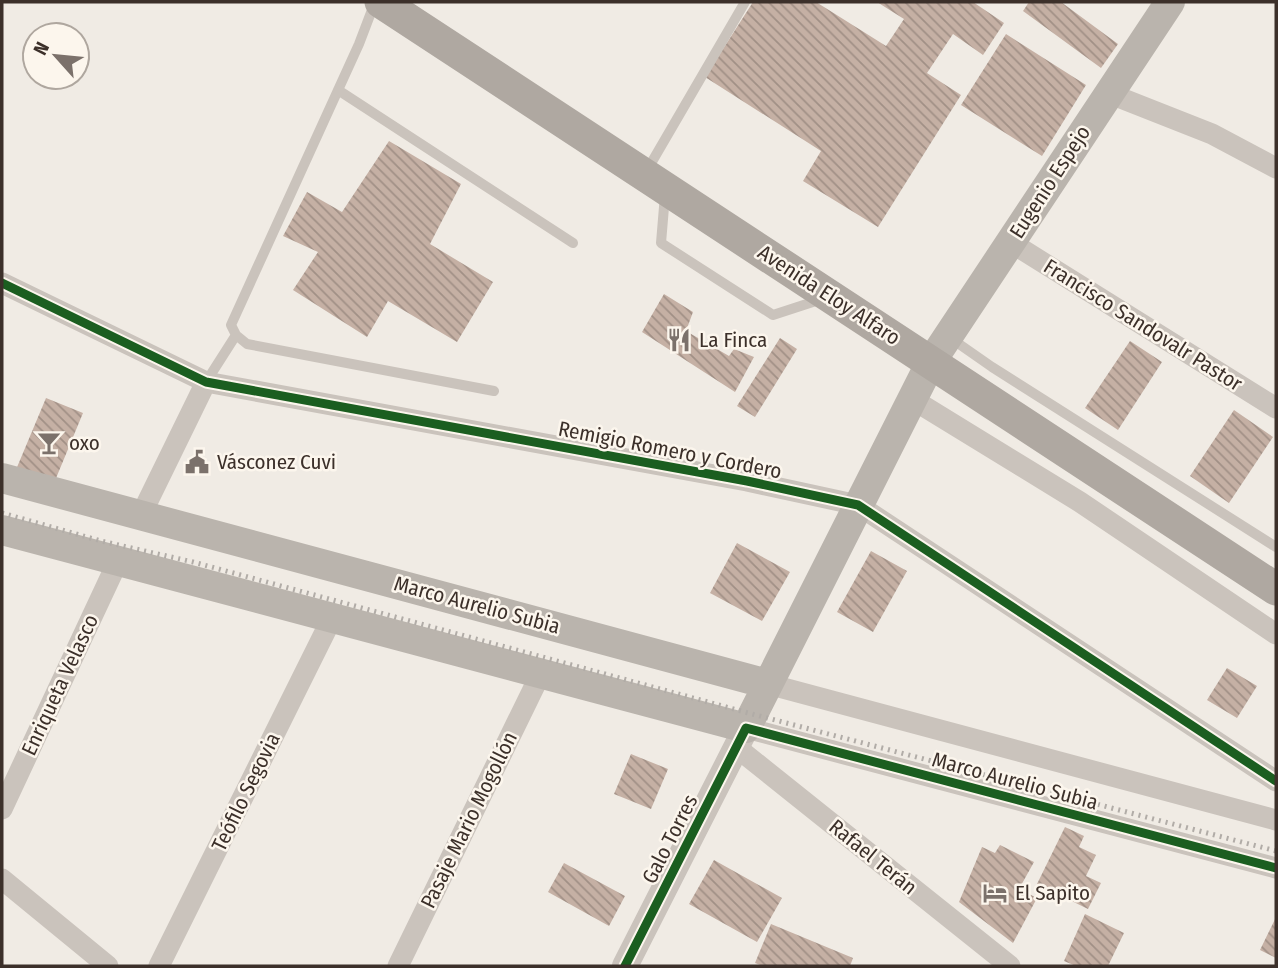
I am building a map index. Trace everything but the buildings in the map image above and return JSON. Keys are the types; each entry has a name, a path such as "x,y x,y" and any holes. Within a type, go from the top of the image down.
{"main road":[{"name":"Avenida Eloy Alfaro","path":"381,2 831,296 939,349 1276,589"},
{"name":"Eugenio Espejo","path":"939,349 1170,2"},
{"name":"Galo Torres","path":"741,737 939,349"},
{"name":"Marco Aurelio Subia","path":"2,478 768,684"},
{"name":"Marco Aurelio Subia","path":"2,530 541,673 741,737"}],"street":[{"path":"1108,93 1212,134 1276,167"},
{"name":"Francisco Sandovalr Pastor","path":"1010,242 1276,408"},
{"name":"Remigio Romero y Cordero","path":"2,283 206,382 747,481 858,505 1276,781"},
{"path":"141,515 206,382"},
{"path":"912,399 1080,502 1276,634"},
{"name":"Enriqueta Velasco","path":"2,809 118,561"},
{"name":"Teófilo Segovia","path":"159,966 332,618"},
{"name":"Pasaje Mario Mogollón","path":"398,966 541,673"},
{"name":"Marco Aurelio Subia","path":"768,684 1276,820"},
{"name":"Marco Aurelio Subia","path":"741,737 1276,868"},
{"name":"Galo Torres","path":"625,966 741,737"},
{"name":"Rafael Terán","path":"741,737 1010,966"},
{"path":"2,879 108,966"}],"lane":[{"path":"375,2 359,44 231,325 236,335 247,344 494,391"},
{"path":"745,2 671,131 655,181 661,243 773,315 831,296"},
{"path":"338,90 573,243"},
{"path":"206,382 236,335"},
{"path":"939,349 992,367 1276,547"}],"railway":[{"path":"2,513 1276,851"}],"cycle path":[{"path":"2,283 206,382 747,481 858,505 1276,781"},
{"path":"625,966 746,728 1276,868"}],"place":[{"name":"La Finca","path":"679,340"},
{"name":"oxo","path":"49,443"},
{"name":"Vásconez Cuvi","path":"197,462"},
{"name":"El Sapito","path":"995,893"}]}
